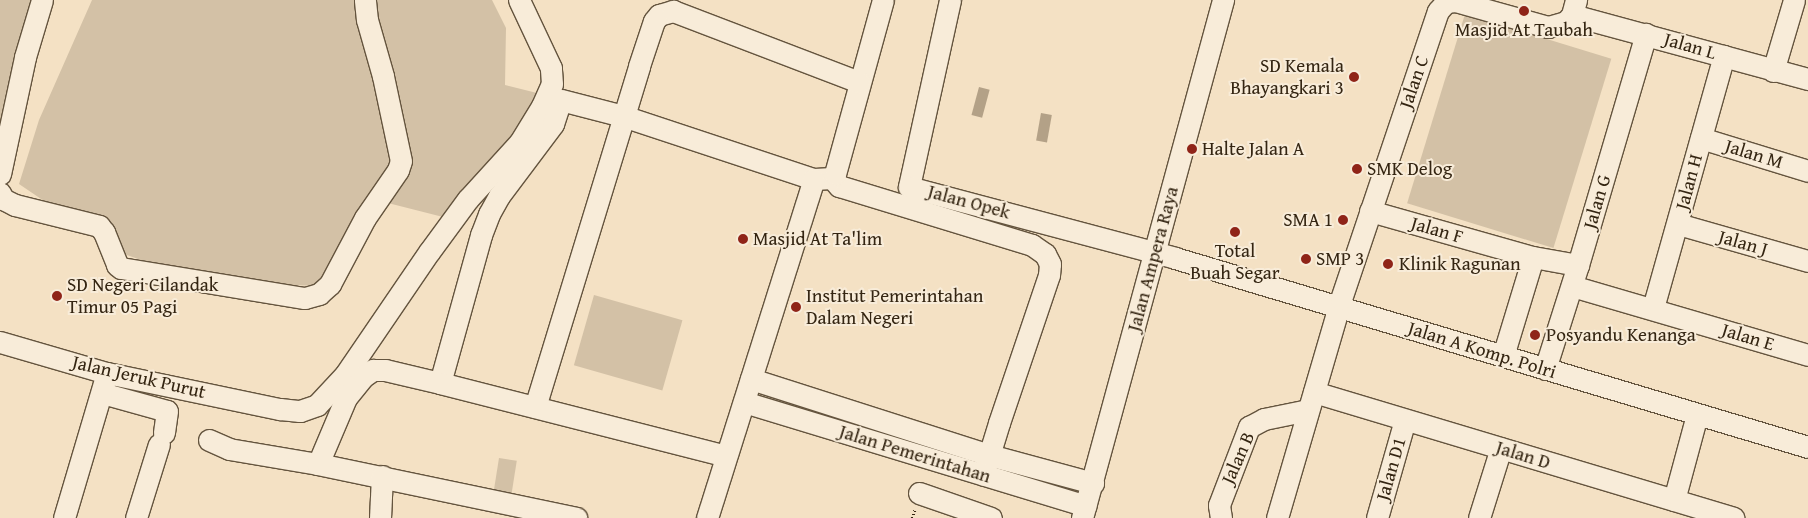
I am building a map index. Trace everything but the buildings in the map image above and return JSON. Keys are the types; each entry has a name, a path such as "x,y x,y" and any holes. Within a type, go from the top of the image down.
{"street":[{"path":"0,174 24,58 42,0"},
{"path":"0,193 3,199 15,206 99,226 104,232 117,265 121,268 305,298 319,294 330,284 365,218 394,176 401,161 383,76 367,20 365,0"},
{"name":"Jalan Jeruk Purut","path":"0,342 105,383 300,411 318,404 326,398 373,336 429,252 468,200 528,131 542,106 553,78 548,60 519,0"},
{"path":"823,178 835,174 883,0"},
{"name":"Jalan Opek","path":"950,0 908,186 1155,253"},
{"name":"Jalan Ampera Raya","path":"1084,512 1223,0"},
{"path":"1774,71 1794,0"},
{"name":"Jalan C","path":"1338,306 1432,27 1442,5 1446,2 1455,1 1548,27 1566,22 1574,8"},
{"name":"Jalan L","path":"1574,8 1646,34 1808,79"},
{"path":"535,407 623,116 654,22 663,12 668,10 860,82"},
{"name":"Jalan G","path":"1545,369 1572,286 1646,34"},
{"name":"Jalan H","path":"1653,308 1724,56"},
{"path":"440,383 481,235 489,214 513,177 554,124 561,100 623,116 823,178 839,186 1032,245 1045,254 1050,264 1049,275 983,475"},
{"name":"Jalan M","path":"1700,138 1808,171"},
{"path":"707,518 751,379 823,178"},
{"name":"Jalan F","path":"1370,211 1533,257 1578,265"},
{"name":"Jalan J","path":"1678,224 1808,262"},
{"name":"Jalan A Komp. Polri","path":"1155,253 1808,447"},
{"path":"1503,356 1533,257"},
{"name":"Jalan E","path":"1572,286 1653,308 1808,355"},
{"path":"1278,518 1338,306"},
{"path":"318,464 346,398 364,376 373,370 385,370 440,383 726,456"},
{"name":"Jalan Pemerintahan","path":"751,379 989,455 1092,483"},
{"path":"64,518 105,383 168,411 162,438 136,518"},
{"name":"Jalan D","path":"1311,401 1405,420 1733,518"},
{"name":"Jalan B","path":"1221,518 1218,505 1249,427 1264,419 1311,401"},
{"name":"Jalan Pemerintahan","path":"744,402 983,475 1084,512"},
{"path":"1674,500 1697,415"},
{"name":"Jalan D1","path":"1377,518 1405,420"},
{"path":"209,440 229,449 382,476 524,512 576,518"},
{"path":"1480,518 1501,448"},
{"path":"380,518 382,476"},
{"path":"919,493 991,518"}],"shaded area":[{"path":"0,0 48,0 0,151"},
{"path":"92,0 492,0 506,28 505,85 549,96 447,218 384,202 319,286 293,285 158,266 124,254 105,220 50,205 19,184 39,120"},
{"path":"1465,14 1611,59 1553,248 1407,203"},
{"path":"979,87 990,90 982,118 971,115"},
{"path":"1041,113 1052,115 1047,142 1036,141"},
{"path":"594,295 682,320 662,391 574,365"},
{"path":"499,458 517,461 512,493 494,491"}],"place":[{"name":"Masjid At Taubah","path":"1524,11"},
{"name":"SD Kemala Bhayangkari 3","path":"1354,77"},
{"name":"Halte Jalan A","path":"1192,149"},
{"name":"SMK Delog","path":"1357,169"},
{"name":"SMA 1","path":"1343,220"},
{"name":"Total Buah Segar","path":"1235,232"},
{"name":"Masjid At Ta'lim","path":"743,239"},
{"name":"SMP 3","path":"1306,259"},
{"name":"Klinik Ragunan","path":"1388,264"},
{"name":"SD Negeri Cilandak Timur 05 Pagi","path":"57,296"},
{"name":"Institut Pemerintahan Dalam Negeri","path":"796,307"},
{"name":"Posyandu Kenanga","path":"1535,335"}]}
